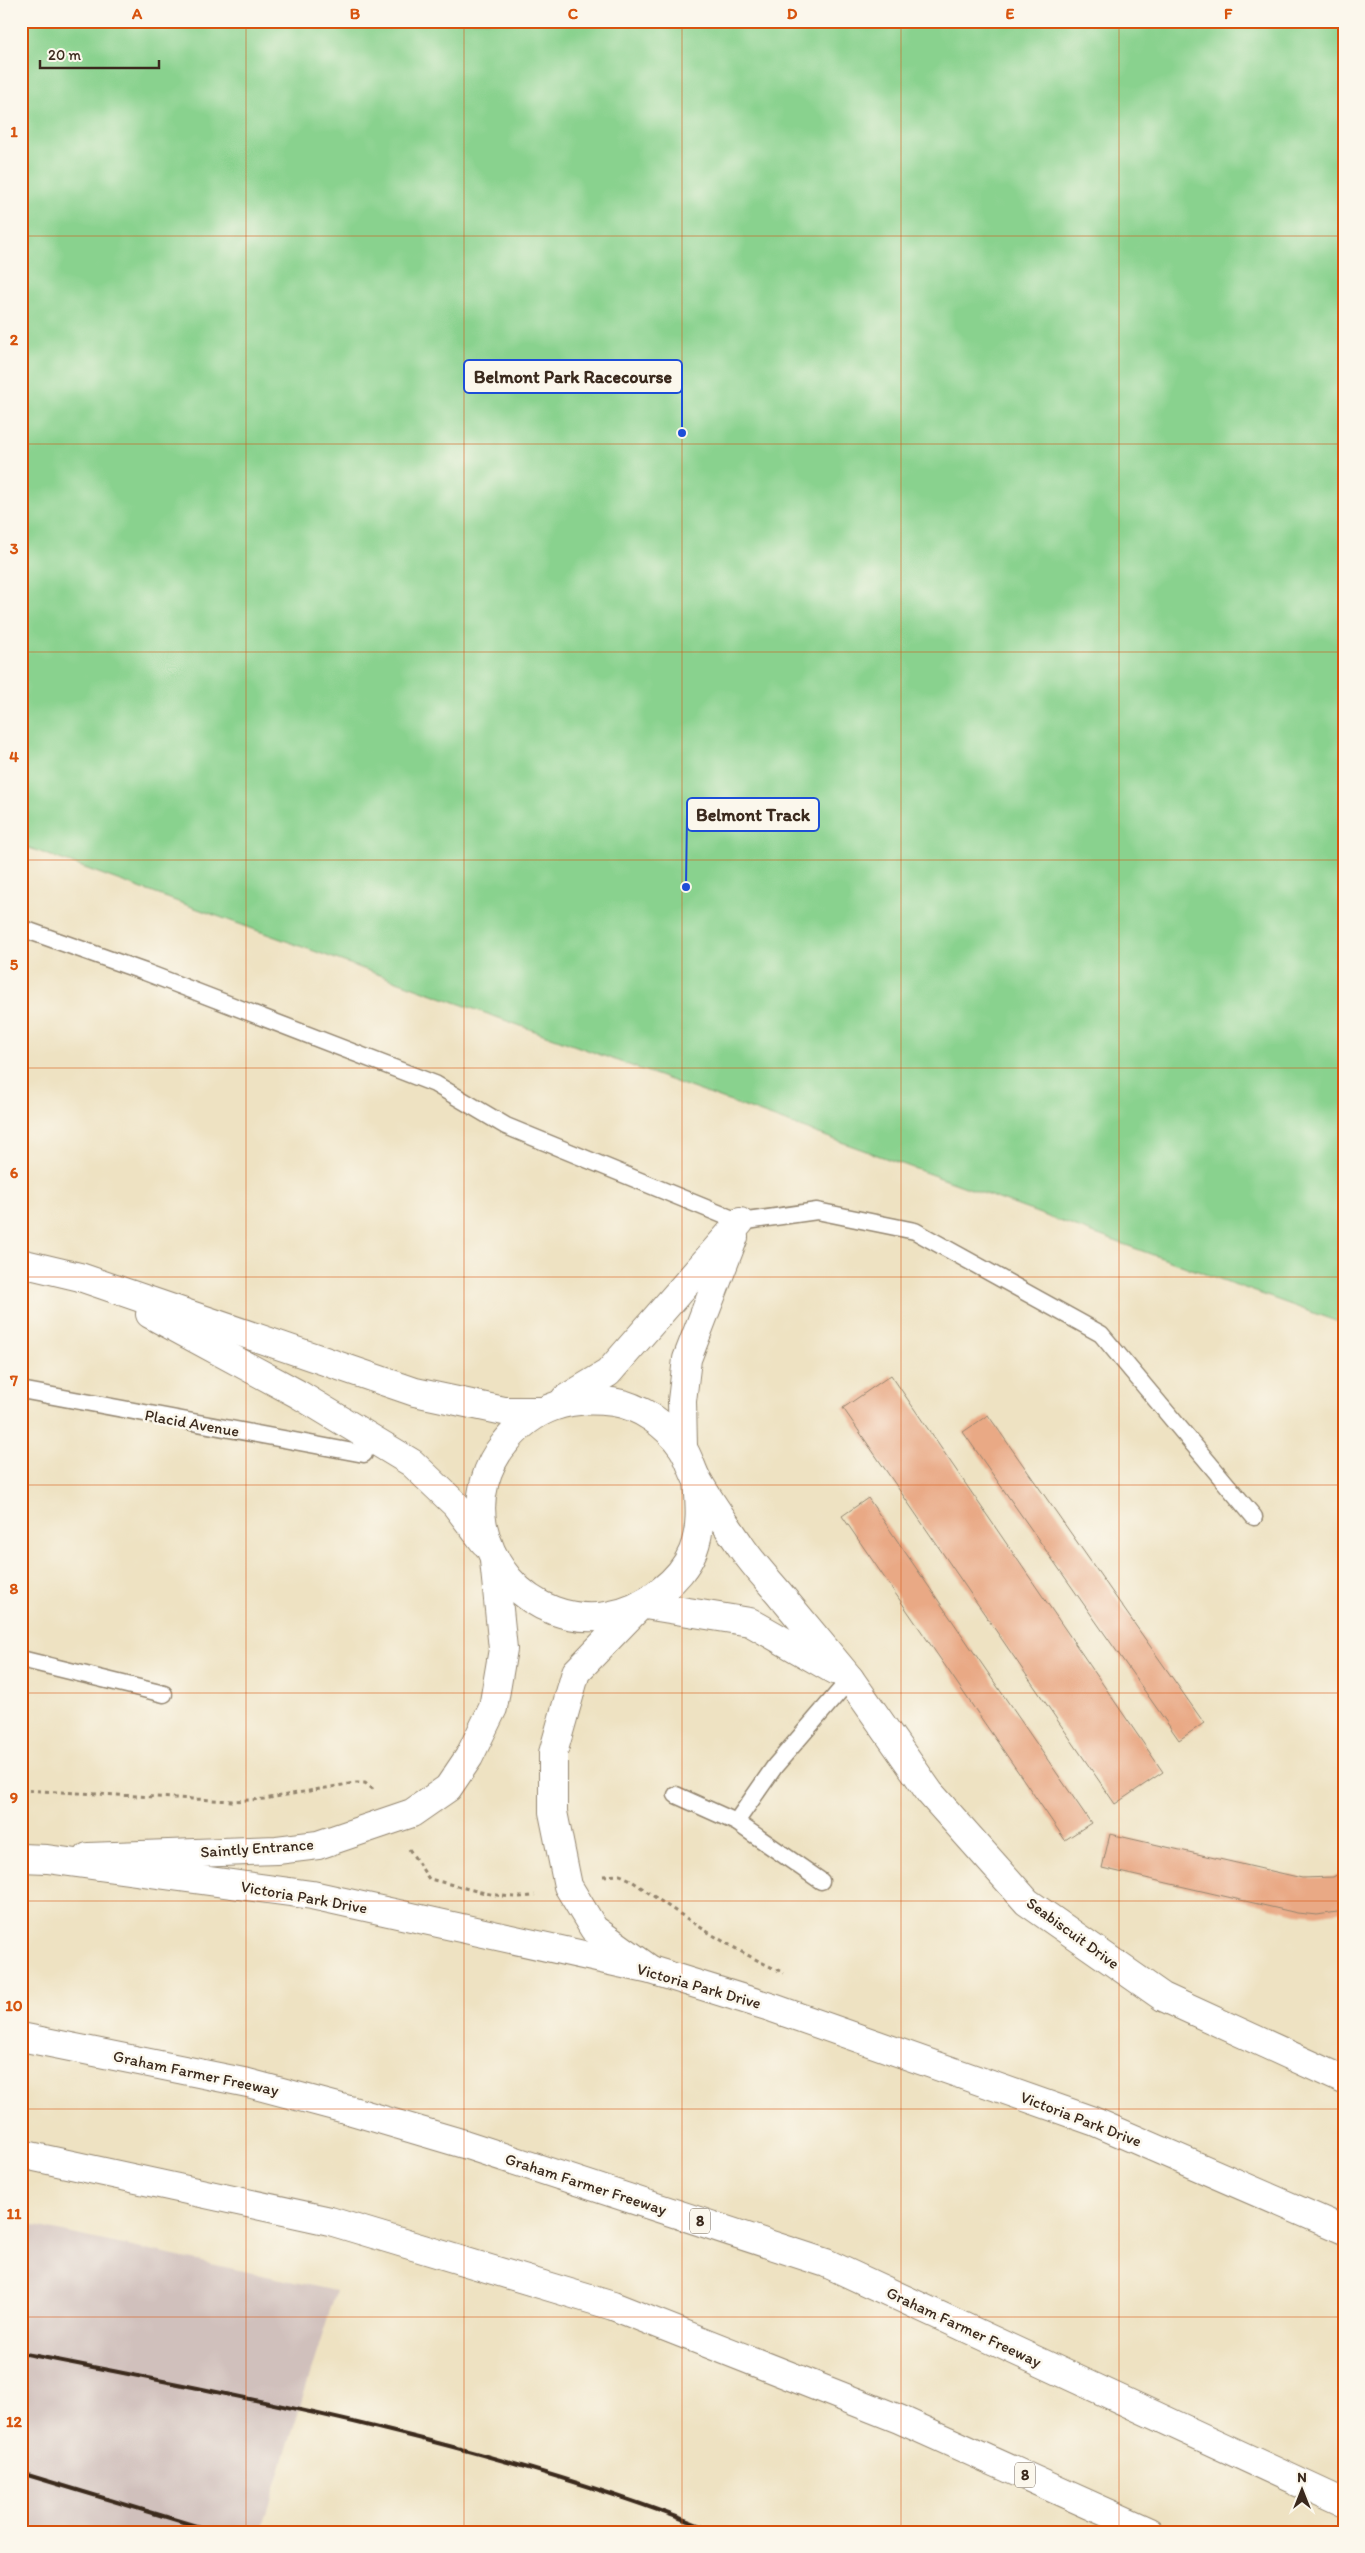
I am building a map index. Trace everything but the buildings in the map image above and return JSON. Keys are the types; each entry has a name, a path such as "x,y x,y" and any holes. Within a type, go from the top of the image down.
{"main road":[{"name":"Saintly Entrance","path":"34,1858 277,1850 318,1845 412,1813 448,1788 469,1757 493,1708 503,1648 491,1554 481,1516 484,1483 496,1454 516,1429 608,1373 740,1222"},
{"path":"683,1447 682,1401 687,1359 740,1222"},
{"path":"21,1262 80,1277 415,1392 504,1411 548,1408 589,1399 625,1404 658,1421 683,1447 698,1482 701,1518 693,1552 673,1582 641,1607 576,1672 553,1753 553,1812 568,1886 594,1929 651,1970"},
{"path":"80,1277 298,1394 412,1463 455,1504 514,1587 541,1606 572,1616 605,1618 641,1607 750,1622 850,1679"},
{"name":"Seabiscuit Drive","path":"698,1482 744,1551 850,1679 930,1793 1027,1902 1162,1997 1344,2080"},
{"name":"Victoria Park Drive","path":"34,1858 312,1896 651,1970 773,2008 1093,2121 1344,2230"},
{"name":"Graham Farmer Freeway","path":"21,2037 248,2083 349,2110 464,2144 826,2263 1344,2503"},
{"name":"8","path":"21,2154 330,2221 613,2306 900,2419 1150,2532"}],"lane":[{"path":"21,928 145,972 435,1084 506,1126 740,1222 817,1211 915,1231 1101,1334 1254,1517"},
{"name":"Placid Avenue","path":"21,1390 364,1454"},
{"path":"21,1659 164,1694"},
{"path":"736,1822 775,1766 850,1679"},
{"path":"676,1795 736,1822 821,1881"}],"shaded area":[{"path":"21,2223 336,2291 261,2532 21,2532"}],"green space":[{"path":"21,21 1344,21 1344,1324 21,845"}],"railway":[{"path":"21,2353 285,2407 460,2449 546,2473 632,2501 716,2532"},
{"path":"21,2473 216,2532"}],"place":[{"name":"Belmont Park Racecourse","path":"682,433"},
{"name":"Belmont Track","path":"686,887"}]}
